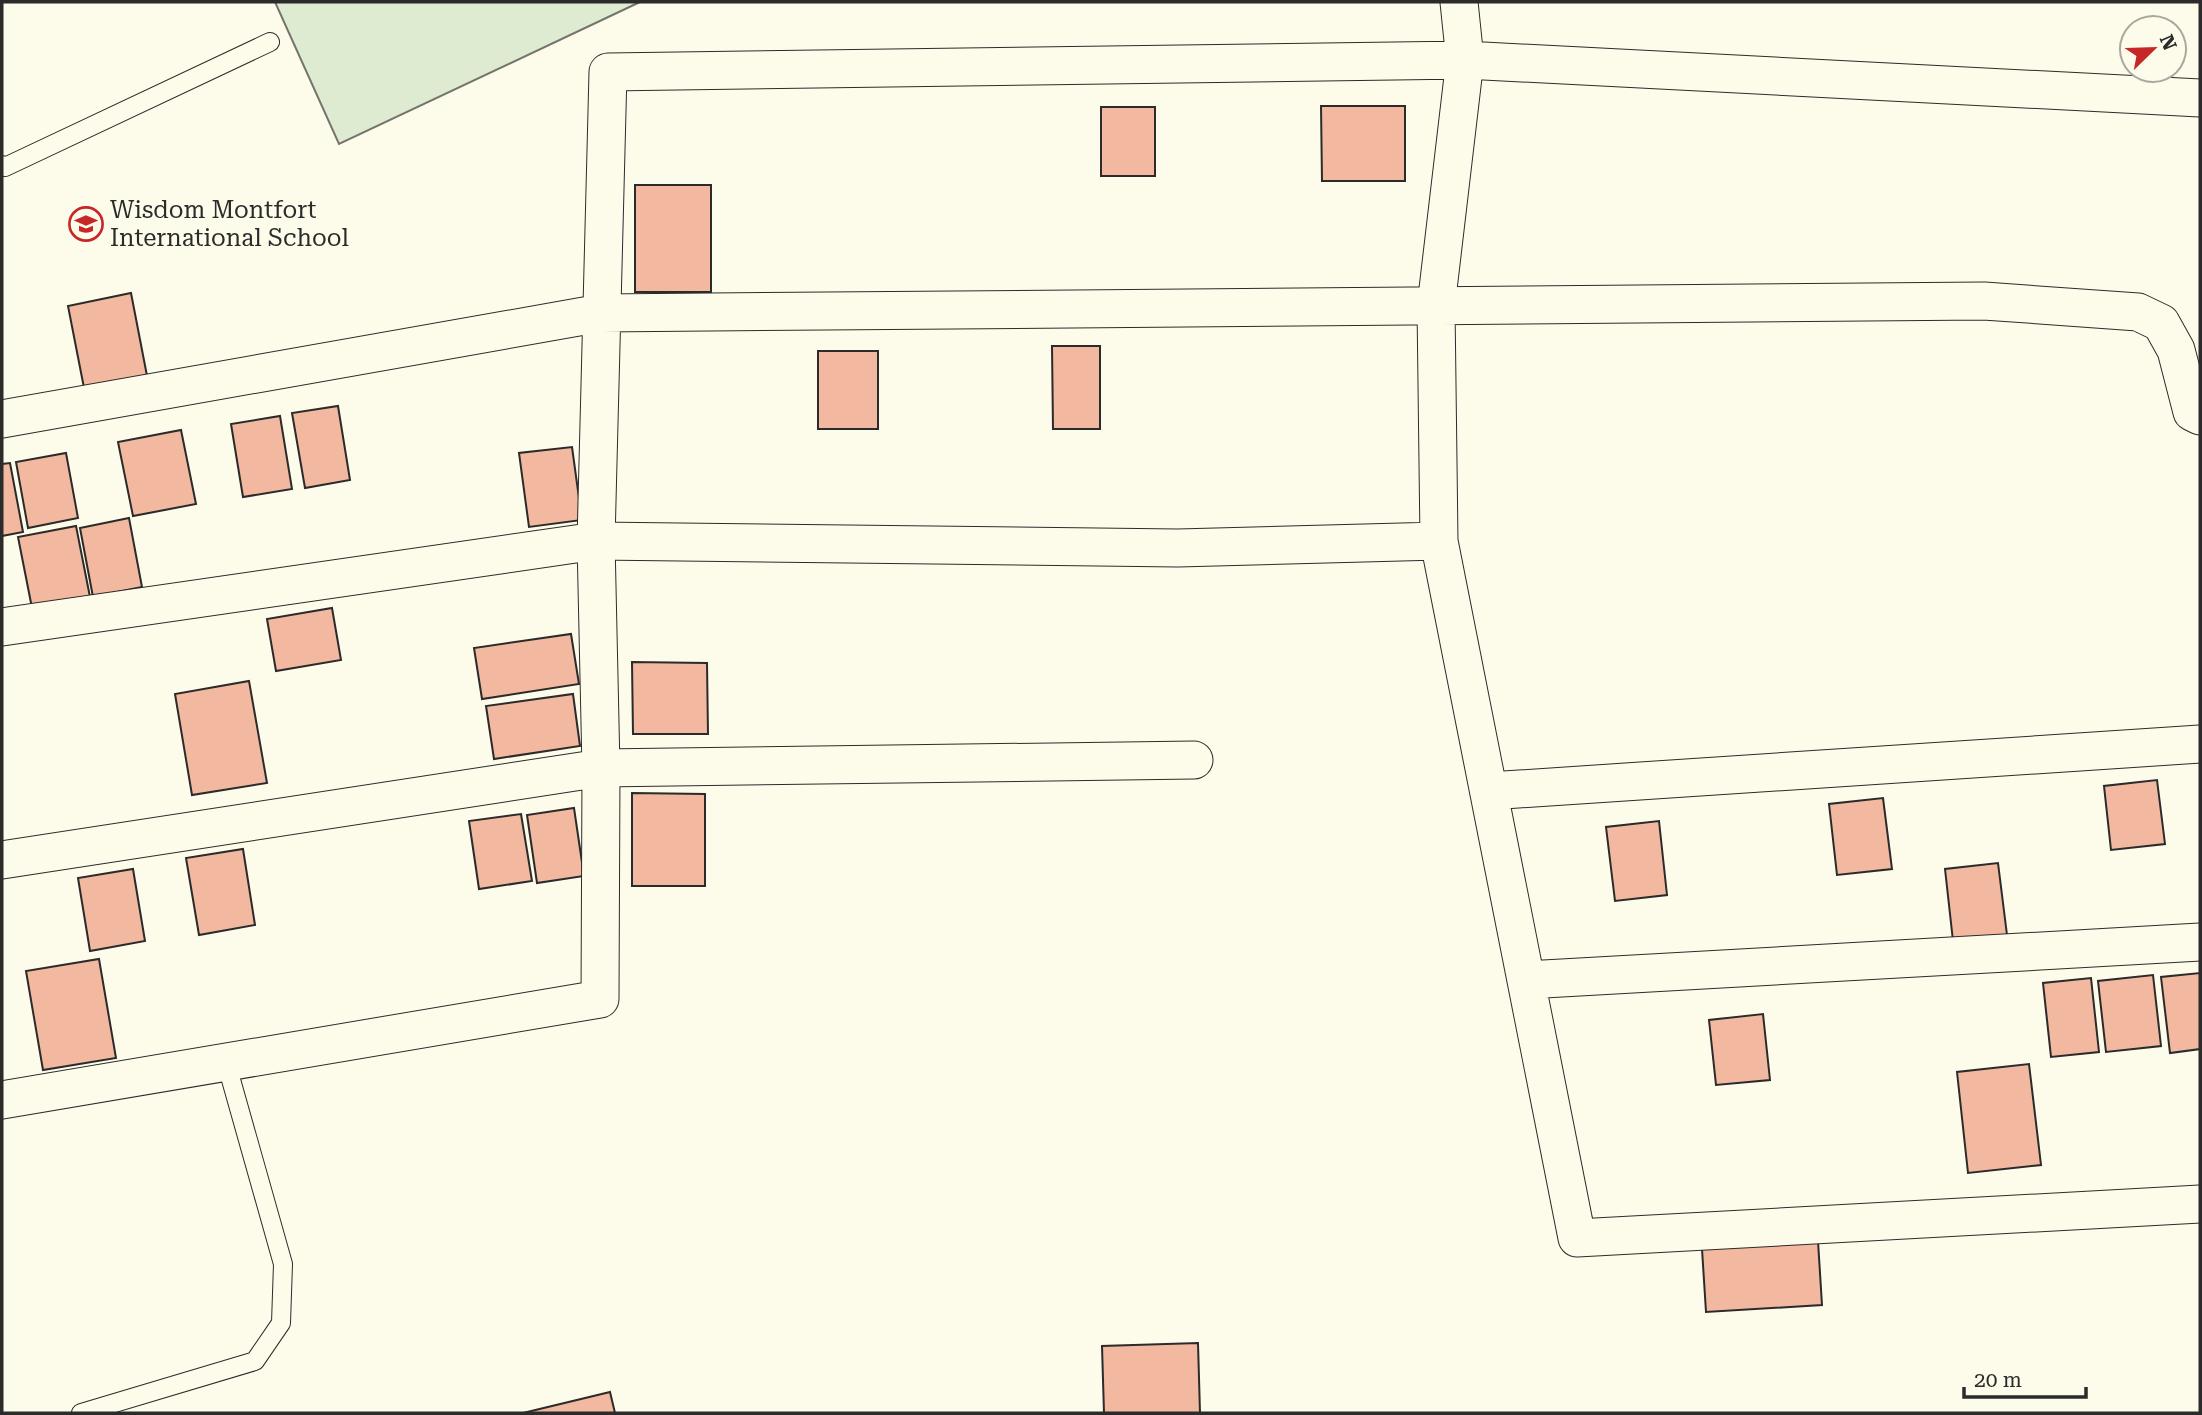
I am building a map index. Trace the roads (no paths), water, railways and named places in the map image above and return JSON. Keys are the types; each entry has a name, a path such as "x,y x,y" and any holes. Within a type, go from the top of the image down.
{"street":[{"path":"1459,2 1465,60 1436,306 1440,541 1577,1238 2200,1204"},
{"path":"2,1100 600,999 601,768 596,541 608,72 1465,60 2200,98"},
{"path":"2,419 601,313 1984,301 2138,312 2161,323 2176,350 2192,412 2200,416"},
{"path":"2,627 596,541 1178,548 1440,541"},
{"path":"1489,791 2200,744"},
{"path":"2,860 601,768 1195,760"},
{"path":"1526,980 2200,942"}],"lane":[{"path":"2,165 5,167 270,42"},
{"path":"81,1413 255,1361 281,1323 283,1264 226,1062"}],"place":[{"name":"Wisdom Montfort International School","path":"86,224"}]}
